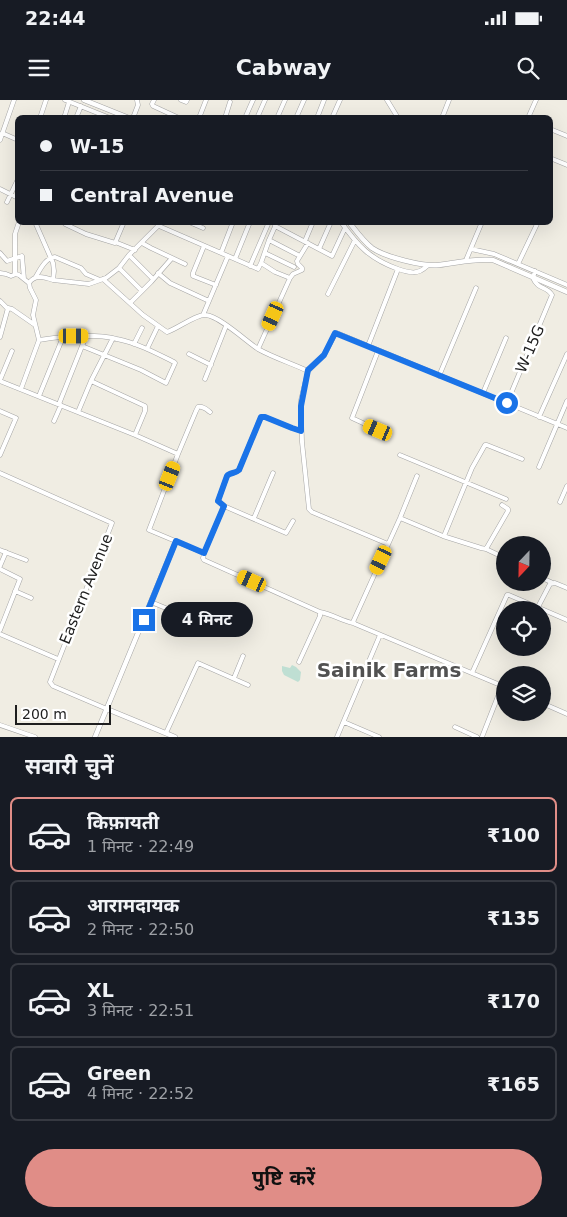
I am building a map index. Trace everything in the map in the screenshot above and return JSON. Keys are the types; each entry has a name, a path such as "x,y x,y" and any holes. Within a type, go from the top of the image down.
{"street":[{"path":"0,140 14,100"},
{"path":"41,115 46,100"},
{"path":"77,115 83,100 120,115"},
{"path":"100,106 103,100"},
{"path":"134,115 138,105 137,100"},
{"path":"154,100 153,106 172,115"},
{"path":"181,100 186,102 187,100"},
{"path":"200,115 206,100"},
{"path":"246,100 252,101 246,115"},
{"path":"258,115 265,100"},
{"path":"278,115 285,100"},
{"path":"297,115 304,100"},
{"path":"318,115 324,100"},
{"path":"333,115 340,100"},
{"path":"387,100 396,115"},
{"path":"443,115 449,100"},
{"path":"529,115 536,100"},
{"path":"65,115 67,101 104,115"},
{"path":"225,115 230,102"},
{"path":"553,130 567,136"},
{"path":"1,133 15,139"},
{"path":"553,159 567,165"},
{"path":"7,202 15,185"},
{"path":"0,189 15,197"},
{"path":"15,274 15,234 18,225"},
{"path":"35,225 51,258 54,268 53,280"},
{"path":"67,225 86,234 116,242 136,250"},
{"path":"116,242 123,225"},
{"path":"35,278 44,277 85,284 102,280 119,268 159,225"},
{"path":"162,225 204,246 259,269 276,225"},
{"path":"196,225 204,228"},
{"path":"221,253 231,225"},
{"path":"234,259 249,225"},
{"path":"250,266 267,225"},
{"path":"278,225 332,256 345,228"},
{"path":"258,349 290,278 293,274 302,270 297,262 312,225"},
{"path":"319,249 329,225"},
{"path":"343,225 364,250 375,259 409,273 416,273 428,266"},
{"path":"352,225 366,242 376,250 401,259 428,266 466,260 482,259 497,261 567,292"},
{"path":"466,260 481,225"},
{"path":"518,264 537,225"},
{"path":"269,240 300,256"},
{"path":"328,294 355,240"},
{"path":"142,243 185,264"},
{"path":"204,246 192,274 194,277 216,285"},
{"path":"471,249 494,254 567,285"},
{"path":"0,252 7,262 22,256 24,278"},
{"path":"265,253 294,267"},
{"path":"130,256 153,279"},
{"path":"203,315 228,256"},
{"path":"29,283 35,278 42,265 51,258 57,258 78,267 86,274 102,280 168,332 203,315 212,317 258,349 308,370"},
{"path":"130,303 172,258"},
{"path":"261,263 275,272 290,278"},
{"path":"119,268 142,291"},
{"path":"368,346 398,269"},
{"path":"533,278 535,271"},
{"path":"0,273 11,276 15,274 24,278 29,283 36,300 32,315 40,340 21,389"},
{"path":"158,274 170,283 209,301"},
{"name":"W-15G","path":"507,403 552,295 536,284 533,278"},
{"path":"439,376 476,288"},
{"path":"0,301 35,325"},
{"path":"0,338 8,308"},
{"path":"147,349 158,326"},
{"path":"205,380 226,326"},
{"path":"134,344 142,328"},
{"path":"388,544 312,512 309,509 301,431 301,406 308,370 324,355 335,333 567,428"},
{"path":"40,340 63,336 113,338 147,349 175,362 167,383 105,354 82,346"},
{"path":"39,396 63,336"},
{"path":"54,421 86,336"},
{"path":"78,412 113,338"},
{"path":"483,393 506,338"},
{"path":"12,351 0,381 178,454"},
{"path":"378,351 352,418 378,430"},
{"path":"189,354 211,365"},
{"path":"539,417 567,354"},
{"path":"91,382 145,406 145,411 135,435"},
{"path":"539,467 567,401"},
{"path":"204,553 149,529 197,409 203,407 210,412"},
{"path":"0,411 16,418 0,455"},
{"path":"293,521 286,533 224,506 218,501 227,476 239,470 261,417 301,431"},
{"path":"444,536 466,482 485,445 522,459"},
{"path":"400,455 506,499"},
{"path":"254,518 273,472"},
{"name":"Eastern Avenue","path":"0,473 112,523 51,679 51,684 107,709"},
{"path":"353,623 417,476"},
{"path":"560,502 567,486"},
{"path":"486,549 508,511 502,505"},
{"path":"224,506 204,553 204,560 320,612 353,623 496,683"},
{"path":"400,518 444,536 496,554"},
{"path":"95,737 176,541"},
{"path":"0,550 26,560"},
{"path":"0,630 20,579 0,568 6,552"},
{"path":"541,601 548,586 553,583 567,588"},
{"path":"15,591 31,598"},
{"path":"504,601 507,595 509,595 524,601"},
{"path":"151,602 219,630"},
{"path":"0,610 7,613"},
{"path":"299,662 320,616 320,612"},
{"path":"551,613 567,620"},
{"path":"472,673 496,620"},
{"path":"0,634 58,660"},
{"path":"338,737 380,635"},
{"path":"234,678 243,656"},
{"path":"166,733 198,663 248,685"},
{"path":"482,737 496,703"},
{"path":"551,707 567,714"},
{"path":"107,709 175,737"},
{"path":"344,722 379,737"},
{"path":"0,725 35,737"},
{"path":"455,727 477,737"}],"green space":[{"path":"292,665 301,672 298,682 284,675 282,671 282,666 290,668"}],"district":[{"name":"Sainik Farms","path":"389,670"}],"route":[{"path":"144,620 176,541 204,553 224,506 218,501 227,476 239,470 261,417 301,431 301,406 308,370 324,355 335,333 507,403"}]}
